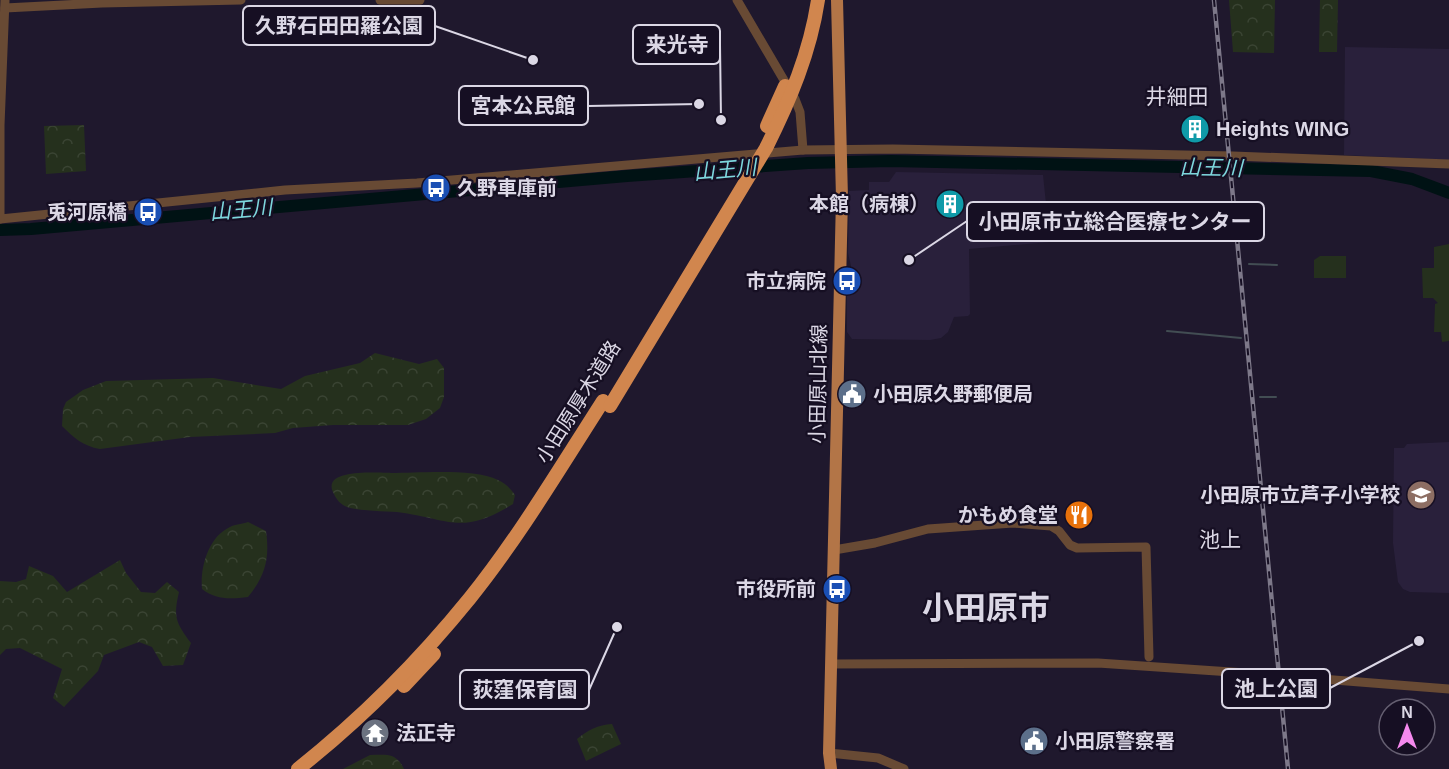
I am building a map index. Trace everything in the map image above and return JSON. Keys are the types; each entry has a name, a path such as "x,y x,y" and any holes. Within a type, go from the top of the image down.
{"highway":[{"name":"小田原厚木道路","path":"312,769 347,741 417,673 476,606 543,511 774,113 799,44 809,0"},
{"name":"小田原厚木道路","path":"298,769 338,738 409,668 470,598 607,404 766,148 784,114 808,46 818,0"}],"main road":[{"name":"小田原山北線","path":"831,769 829,753 842,171 837,0"}],"street":[{"path":"241,0 5,4 0,125 0,219 285,190 417,183 803,150 842,153 1233,156 1449,165"},
{"path":"380,0 420,0"},
{"path":"737,0 798,105 803,150"},
{"path":"834,550 875,543 928,529 1012,523 1051,526 1059,531 1070,545 1077,548 1146,547 1149,657"},
{"path":"831,664 1087,663 1261,674"},
{"path":"1296,677 1449,689"},
{"path":"829,753 878,758 904,769"}],"shaded area":[{"path":"1345,47 1449,49 1449,160 1344,155"},
{"path":"896,172 1043,175 1050,242 969,249 970,314 954,317 948,332 941,338 930,340 852,339 847,332 847,296 851,282 848,253 849,191 869,190 869,182 889,182"},
{"name":"小田原市立芦子小学校","path":"1449,442 1449,593 1410,592 1403,589 1398,582 1393,543 1394,448 1404,448 1407,444"}],"green space":[{"path":"1229,0 1275,0 1274,53 1233,52"},
{"path":"1320,0 1338,0 1337,52 1319,52"},
{"path":"84,125 86,171 46,174 44,126"},
{"path":"1449,244 1449,341 1442,342 1441,332 1434,332 1435,304 1438,303 1433,298 1423,298 1422,268 1434,268 1434,247"},
{"path":"1320,256 1346,256 1346,278 1314,278 1314,260"},
{"path":"375,353 419,364 437,359 444,368 444,397 440,408 426,419 408,425 333,425 293,428 275,433 190,437 100,449 79,441 62,426 63,409 66,402 83,390 106,381 213,378 281,389 305,376 360,363"},
{"path":"446,472 488,476 501,481 515,495 513,504 496,514 481,520 456,523 397,512 352,508 337,500 334,494 332,486 335,480 342,476"},
{"path":"248,522 266,531 267,559 259,582 248,597 224,598 207,593 202,589 202,572 211,545 222,532 232,526"},
{"path":"120,560 126,573 141,592 155,593 167,582 179,592 176,608 177,619 191,643 183,665 163,666 152,647 139,642 104,655 98,671 64,707 53,698 62,669 20,648 6,649 0,655 0,581 16,582 26,579 29,566 53,576 67,592"},
{"path":"612,724 621,744 586,761 577,739 593,728"},
{"path":"370,755 394,757 404,769 343,769"}],"waterway":[{"name":"山王川","path":"0,230 627,176 808,163 891,161 1371,171 1412,179 1449,193"},
{"path":"1249,264 1277,265"},
{"path":"1167,331 1241,338"},
{"path":"1260,397 1276,397"}],"tunnel":[{"path":"1261,674 1296,677"}],"railway":[{"path":"1214,0 1288,769"}],"place":[{"name":"久野石田田羅公園","path":"533,60"},
{"name":"宮本公民館","path":"699,104"},
{"name":"来光寺","path":"721,120"},
{"name":"Heights WING","path":"1195,129"},
{"name":"久野車庫前","path":"436,188"},
{"name":"本館（病棟）","path":"950,204"},
{"name":"兎河原橋","path":"148,212"},
{"name":"小田原市立総合医療センター","path":"909,260"},
{"name":"市立病院","path":"847,281"},
{"name":"小田原久野郵便局","path":"852,394"},
{"name":"小田原市立芦子小学校","path":"1421,495"},
{"name":"かもめ食堂","path":"1079,515"},
{"name":"市役所前","path":"837,589"},
{"name":"荻窪保育園","path":"617,627"},
{"name":"池上公園","path":"1419,641"},
{"name":"法正寺","path":"375,733"},
{"name":"小田原警察署","path":"1034,741"}],"district":[{"name":"井細田","path":"1177,97"},
{"name":"池上","path":"1220,540"},
{"name":"小田原市","path":"986,608"}]}
